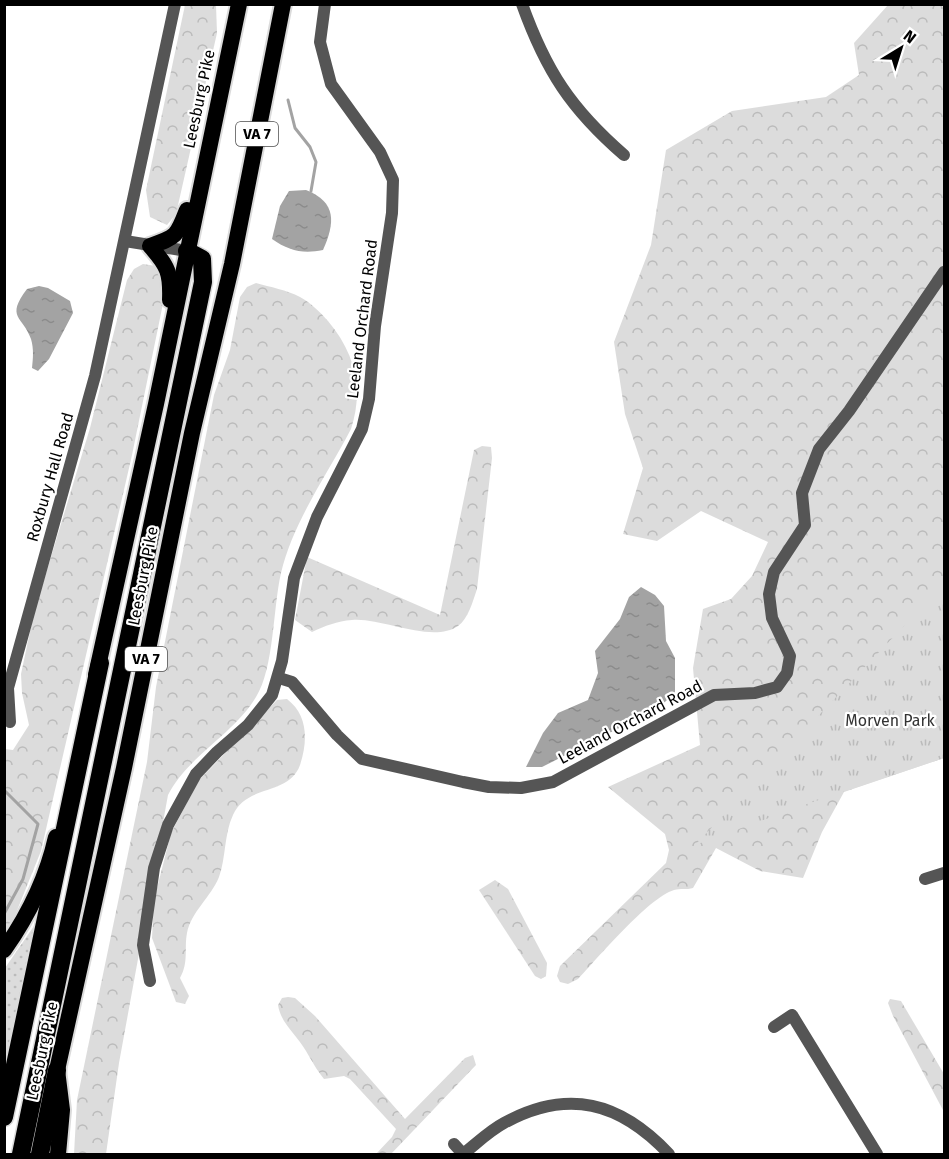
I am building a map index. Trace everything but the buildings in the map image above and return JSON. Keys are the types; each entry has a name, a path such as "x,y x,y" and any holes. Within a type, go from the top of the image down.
{"highway":[{"name":"Leesburg Pike","path":"4,1117 239,4"},
{"name":"Leesburg Pike","path":"40,1155 122,779 192,433 232,264 283,4"},
{"path":"170,334 169,271 150,246 170,240 180,230 207,152"},
{"path":"21,1155 202,282 202,259 187,251"},
{"path":"4,950 25,916 53,848 78,731 100,663"},
{"path":"57,1070 62,1110 58,1155"}],"street":[{"name":"Roxbury Hall Road","path":"10,722 8,688 95,376 175,4"},
{"name":"Leeland Orchard Road","path":"150,981 143,945 154,868 168,825 196,774 260,711 272,695 279,678 289,597 299,562 318,517 350,456 367,407 375,326 392,213 393,180 380,152 331,84 324,65 320,42 325,4"},
{"path":"522,4 544,58 559,86 580,115 624,155"},
{"path":"125,241 187,251"},
{"name":"Leeland Orchard Road","path":"279,678 292,682 337,735 362,759 427,776 489,787 511,788 553,782 714,694 755,693 777,687 787,672 790,656 772,618 769,594 774,572 805,525 802,493 819,449 849,411 945,272"},
{"path":"925,879 945,873"},
{"path":"774,1027 792,1015 877,1155"},
{"path":"454,1144 463,1154 511,1120 530,1110 570,1102 592,1104 635,1123 669,1155"}],"green space":[{"path":"185,5 216,5 217,33 176,214 167,225 150,217 146,190"},
{"path":"888,5 944,5 944,758 844,792 822,832 803,878 760,871 716,848 693,888 676,889 663,895 637,916 578,979 568,984 560,982 557,976 560,966 666,863 669,850 665,834 608,787 700,745 693,668 703,609 731,599 752,576 768,542 701,511 657,541 623,534 643,468 625,414 614,342 651,245 666,150 732,111 826,97 859,75 854,43"},
{"path":"143,264 156,266 167,284 132,455 41,851 16,913 5,932 5,749 13,750 29,725 22,693 21,674 34,613 90,428 127,280 134,269"},
{"path":"256,283 290,292 304,299 328,321 351,359 357,386 355,414 351,429 302,517 286,554 278,587 270,654 262,685 247,710 187,768 168,795 119,1063 106,1154 74,1154 77,1100 147,762 156,687 214,395 230,350 240,297 247,287"},
{"path":"482,446 491,447 492,458 477,589 462,623 447,631 435,632 352,620 331,624 312,632 295,620 307,557 440,615 474,450"},
{"name":"Morven Park","path":"944,584 944,758 804,805 695,845"},
{"path":"287,699 299,713 304,729 304,747 300,765 287,782 247,798 233,815 219,877 189,925 187,933 185,961 180,978 189,996 185,1004 176,1002 152,938 154,900 171,833 199,780 277,700"},
{"path":"495,880 508,889 547,963 546,976 541,979 535,976 479,890"},
{"path":"36,923 5,1068 5,968"},
{"path":"282,998 295,998 315,1016 405,1119 465,1058 473,1055 476,1065 391,1154 376,1154 392,1137 396,1129 350,1079 344,1076 324,1079 282,1018 278,1005"},
{"path":"890,999 901,1001 944,1074 944,1112 893,1016 888,1003"}],"water":[{"path":"306,190 323,201 331,214 330,231 323,250 309,252 296,250 272,239 280,206 289,191"},
{"path":"39,286 48,288 70,301 73,313 49,359 38,371 32,368 31,339 16,312 27,289"},
{"path":"641,587 655,595 664,606 666,641 675,658 675,693 657,709 542,767 526,767 543,733 558,713 588,700 598,673 595,651 620,619 629,597"}],"waterway":[{"path":"288,100 295,128 310,147 316,162 311,191"},
{"path":"4,790 38,824 23,879 4,914"}]}
